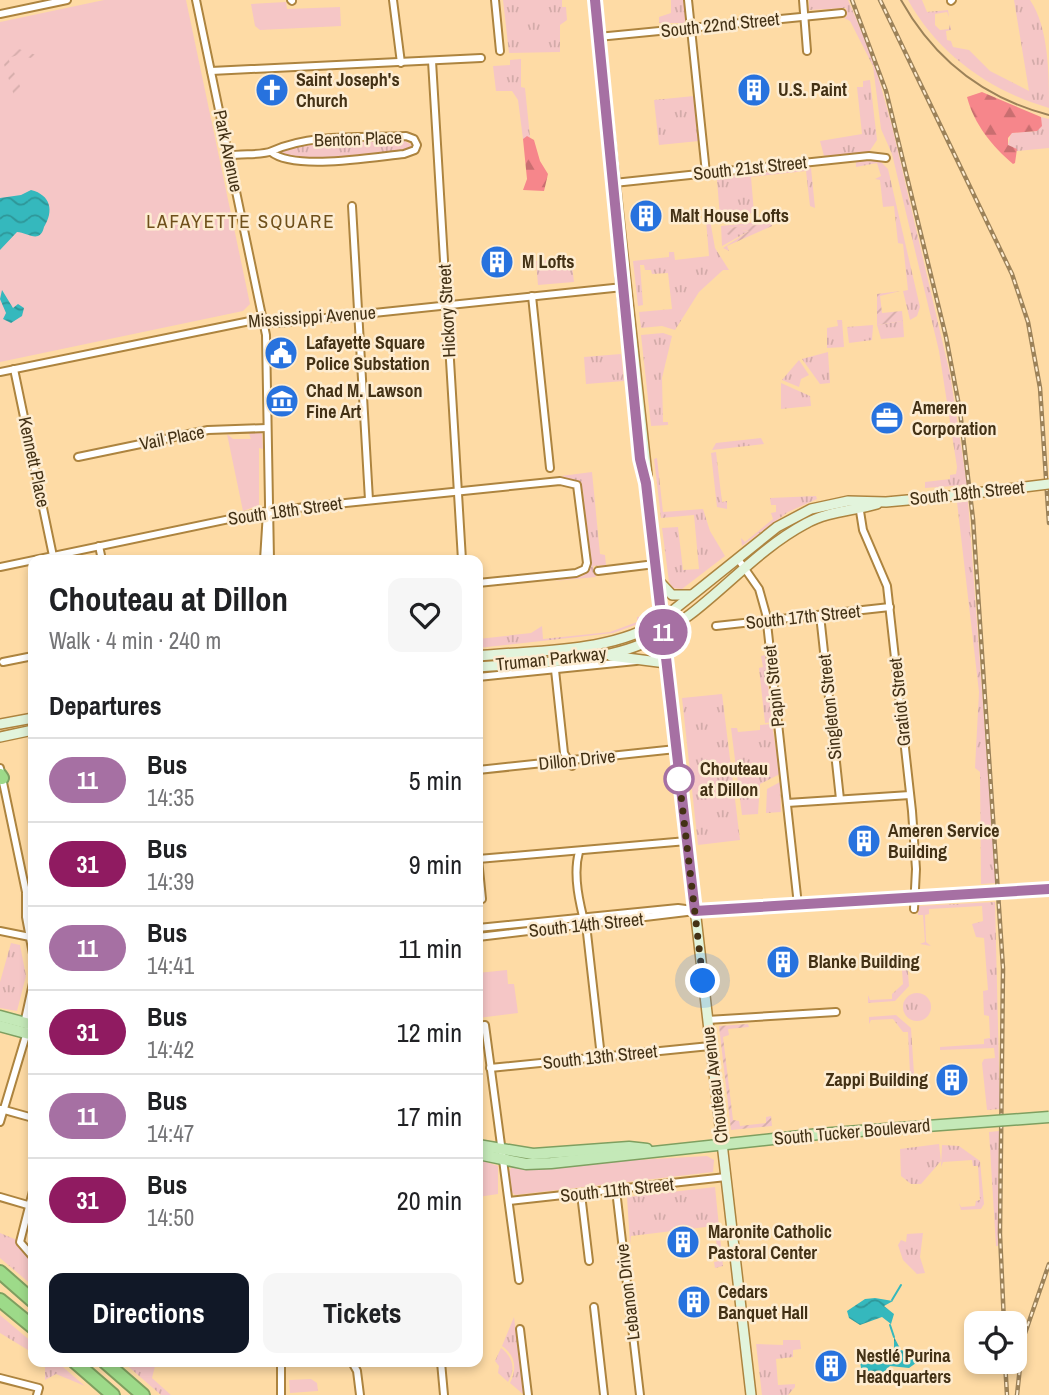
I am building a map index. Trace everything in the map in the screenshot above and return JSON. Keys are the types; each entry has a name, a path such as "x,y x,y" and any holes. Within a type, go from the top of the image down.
{"highway":[{"path":"0,1272 28,1297"},
{"path":"0,1300 28,1323"},
{"path":"81,1367 113,1395"},
{"path":"111,1367 144,1395"}],"main road":[{"name":"Chouteau Avenue","path":"594,0 647,461 646,483 656,578 751,1395"},
{"name":"South 18th Street","path":"661,620 778,527 803,512 820,506 859,505 1049,484"},
{"name":"South 18th Street","path":"663,633 806,523 859,505"},
{"path":"656,578 672,595 693,594"},
{"name":"Truman Parkway","path":"483,655 611,641 641,632 661,620"},
{"name":"Truman Parkway","path":"483,666 606,654 626,650 663,633"},
{"path":"606,654 666,663"},
{"path":"0,724 28,719"},
{"path":"0,737 28,731"},
{"name":"South 14th Street","path":"695,911 1049,889"},
{"path":"0,1016 28,1028"},
{"path":"0,1026 28,1028"},
{"name":"South Tucker Boulevard","path":"483,1154 551,1163 819,1134 1049,1117"},
{"name":"South Tucker Boulevard","path":"483,1146 501,1155"}],"street":[{"path":"0,14 64,0"},
{"name":"Park Avenue","path":"196,0 263,321 270,555"},
{"path":"393,0 401,62"},
{"path":"495,0 500,51"},
{"path":"688,0 706,173"},
{"path":"803,0 807,51"},
{"name":"South 22nd Street","path":"598,37 842,13"},
{"path":"211,71 481,58"},
{"name":"Hickory Street","path":"432,61 462,555"},
{"name":"Benton Place","path":"229,156 271,152 288,143 361,137 406,136 414,139 417,145 415,150 404,154 323,160 289,160 271,152"},
{"name":"South 21st Street","path":"614,183 873,155 886,158"},
{"path":"352,206 369,500"},
{"name":"Mississippi Avenue","path":"0,372 250,321 278,323 625,287"},
{"path":"532,296 550,468"},
{"name":"Kennett Place","path":"14,369 53,555"},
{"name":"Vail Place","path":"78,457 208,430 267,428"},
{"name":"South 18th Street","path":"58,555 268,510 573,482 580,494 587,563 584,569 576,573 483,582"},
{"name":"Gratiot Street","path":"859,505 865,537 885,578 890,607 916,869 914,909"},
{"name":"Park Avenue","path":"264,555 264,524 268,510"},
{"path":"99,546 101,555"},
{"name":"Papin Street","path":"738,559 761,593 767,621 798,905"},
{"name":"South 18th Street","path":"0,567 28,561"},
{"path":"598,570 655,564"},
{"name":"South 17th Street","path":"716,626 890,607"},
{"name":"Singleton Street","path":"820,615 840,799"},
{"path":"3,662 28,657"},
{"path":"483,677 645,659"},
{"path":"555,670 564,753 571,764"},
{"name":"Dillon Drive","path":"483,770 571,764 676,749"},
{"path":"1,774 28,882"},
{"path":"788,803 910,795"},
{"path":"483,858 687,841"},
{"path":"579,852 576,862 601,1057"},
{"name":"South 14th Street","path":"483,928 678,908 695,911"},
{"name":"South 14th Street","path":"483,936 695,911"},
{"path":"0,931 28,937"},
{"path":"708,1020 836,1012"},
{"path":"0,1122 28,1031"},
{"path":"483,1035 490,1068 519,1280"},
{"name":"South 13th Street","path":"490,1068 710,1046"},
{"path":"2,1109 28,1117"},
{"name":"South 11th Street","path":"509,1201 726,1178"},
{"name":"Lebanon Drive","path":"616,1190 640,1395"},
{"path":"581,1194 589,1261"},
{"path":"0,1197 28,1205"},
{"path":"28,1218 20,1242 28,1251"},
{"path":"594,1307 604,1395"},
{"path":"520,1329 528,1395"},
{"path":"280,1367 281,1395"},
{"path":"355,1367 360,1395"},
{"path":"441,1367 444,1395"},
{"path":"0,1378 38,1392"}],"green space":[{"path":"104,0 186,0 250,304 243,311 0,362 0,22"},
{"path":"503,0 562,0 562,7 566,7 567,20 560,25 560,52 509,53"},
{"path":"671,0 684,0 684,23 659,23 659,17 671,13"},
{"path":"809,0 848,0 872,55 892,126 950,374 967,485 925,488 925,482 950,479 950,475 956,474 957,467 939,351 892,154 881,129 873,66 850,21 844,18 847,16 846,8 809,10"},
{"path":"908,0 922,0 927,12 948,10 949,17 947,12 935,14 935,25 940,30 949,29 950,24 951,30 946,31 947,40 951,41 953,47 969,50 990,71 1029,91 1014,0 1030,0 1044,38 1049,108 1006,92 968,68 934,37"},
{"path":"286,2 287,9 340,7 341,26 260,30 255,26 251,4"},
{"path":"16,48 36,55 31,58 18,55 8,58 22,91 16,102 3,61 4,54"},
{"path":"521,59 521,87 525,88 530,137 523,139 518,100 512,91 496,91 493,66 510,65 510,60"},
{"path":"870,80 877,140 869,152 824,156 820,141 862,134 857,87 863,87 863,81"},
{"path":"982,92 1041,117 1042,126 1037,131 1012,133 1008,138 1008,145 1017,149 1013,164 991,142 974,116 967,97"},
{"path":"694,96 699,141 659,145 654,100"},
{"path":"1041,117 1049,119 1049,148 1017,151 1008,145 1011,133 1037,131"},
{"path":"527,136 534,140 540,161 548,174 544,191 523,190 527,179 523,139"},
{"path":"358,139 401,139 412,145 406,151 340,158 302,158 278,153 289,145"},
{"path":"878,159 888,169 920,307 917,316 910,320 903,291 908,290 903,244 898,243 894,206 883,207 880,180 875,179 881,176 877,163 856,167 856,161"},
{"path":"811,168 815,208 810,206 806,171 751,177 754,213 720,217 717,180 722,176"},
{"path":"706,220 710,220 715,248 729,270 723,270 699,292 675,330 662,326 641,328 639,312 672,309 668,273 652,274 651,270 645,270 644,265 640,265 643,305 638,306 633,261 669,257 669,252 674,252 675,260 709,256"},
{"path":"770,220 772,226 727,246 729,251 723,248 749,231 743,230 731,236 725,233 727,228 758,225"},
{"path":"766,221 758,225 727,228 749,231 722,246 721,226"},
{"path":"571,258 574,282 538,285 536,261"},
{"path":"900,291 880,296 882,313 902,311 903,321 877,325 877,294"},
{"path":"837,320 842,320 844,347 827,348 827,328 838,326"},
{"path":"903,321 904,337 881,339 877,325"},
{"path":"873,325 872,340 849,343 847,327"},
{"path":"663,333 672,336 662,378 663,422 668,422 668,425 651,426 641,335"},
{"path":"828,352 830,383 820,384 802,359"},
{"path":"621,354 624,381 586,384 584,357"},
{"path":"799,360 809,375 801,379 799,387 782,380"},
{"path":"781,383 810,396 811,406 781,409"},
{"path":"258,430 262,434 263,449 259,448 259,505 243,511 227,434 233,439 251,439 248,431"},
{"path":"761,438 764,444 712,450 716,443"},
{"path":"716,452 722,502 727,501 727,509 717,507 711,453"},
{"path":"657,458 663,512 703,509 710,531 725,556 682,589 673,588 669,582 662,528 678,527 683,570 699,569 694,515 661,518 654,459"},
{"path":"592,472 600,554 605,555 606,565 593,566 596,577 554,581 583,576 589,568 583,491 577,481 561,476"},
{"path":"816,496 817,499 788,512 742,546 741,538 745,542 773,519 771,513 776,512 776,505 771,505 770,498"},
{"path":"968,501 996,883 981,884 980,772 975,768 979,692 957,502"},
{"path":"650,615 649,620 613,633 483,647 483,638 531,633 542,626 543,639 610,632 637,622 637,617"},
{"path":"765,655 772,722 765,723 759,668 763,667 761,656"},
{"path":"722,694 740,840 698,845 682,698"},
{"path":"772,724 780,774 760,784 758,814 742,815 731,728 737,728 738,732 760,730 760,725"},
{"path":"780,782 781,812 766,813 767,789"},
{"path":"995,902 1000,1109 987,1110 982,1063 984,1059 995,1058 994,1048 940,1050 940,1047 984,1044 984,1039 990,1038 989,1016 984,1015 983,991 988,990 984,938 976,937 972,924 983,921 982,906 929,909 929,914 925,915 926,942 931,946 920,944 925,942 923,915 918,915 918,906"},
{"path":"11,943 20,945 26,976 17,1011 0,1008 0,982"},
{"path":"907,959 909,986 895,1001 868,1003 868,995 870,1000 892,999 892,994 903,984 902,970 897,970 896,964 862,967 862,962"},
{"path":"507,970 508,984 514,984 518,1013 483,1017 483,972"},
{"path":"917,993 927,997 931,1007 927,1017 917,1021 907,1017 903,1007 907,997"},
{"path":"896,1015 911,1028 914,1074 910,1074 908,1032 903,1032 893,1019 871,1020 869,1024 869,1017"},
{"path":"748,1024 749,1027 728,1029 729,1035 723,1037 733,1120 739,1121 740,1126 766,1123 766,1117 771,1116 772,1126 731,1130 719,1026"},
{"path":"999,1131 998,1246 996,1246 989,1132"},
{"path":"939,1144 941,1161 921,1184 911,1184 901,1176 900,1149"},
{"path":"942,1145 959,1146 980,1161 984,1204 981,1209 961,1210 959,1203 961,1207 975,1206 976,1201 980,1200 978,1166 973,1166 972,1160 943,1162 941,1167"},
{"path":"707,1156 714,1160 713,1172 515,1195 510,1191 507,1174 512,1167"},
{"path":"483,1161 498,1166 498,1194 483,1196"},
{"path":"715,1187 723,1266 715,1268 714,1262 719,1261 714,1226 631,1236 630,1244 627,1197"},
{"path":"0,1233 17,1240 19,1248 28,1256 28,1282 0,1258"},
{"path":"923,1233 920,1257 925,1273 917,1274 903,1260 898,1245 901,1240 906,1242 907,1234"},
{"path":"0,1315 28,1339 28,1350 0,1333"},
{"path":"514,1317 524,1395 510,1383 514,1363 502,1346"},
{"path":"783,1340 800,1340 801,1349 793,1350 793,1357 776,1359 778,1385 795,1384 795,1387 788,1395 762,1395 756,1344 783,1345"},
{"path":"501,1348 512,1364 508,1382 498,1373 499,1366 495,1361"},
{"path":"45,1367 63,1367 85,1386 56,1374 45,1380"},
{"path":"129,1367 155,1367 152,1378 171,1395 161,1395"},
{"path":"311,1379 317,1383 318,1391 290,1393 289,1380"}],"water":[{"path":"31,190 38,192 49,204 49,215 42,232 36,236 17,232 0,250 0,198 21,195"},
{"path":"2,290 13,308 18,304 24,308 22,316 11,323 3,319 6,313 0,299"},
{"path":"865,1299 893,1301 884,1306 894,1314 891,1324 882,1317 860,1325 849,1318 847,1311"},
{"path":"894,1337 901,1350 916,1355 916,1363 909,1368 890,1366 875,1381 864,1383 859,1357 872,1350 890,1356 894,1349"}],"waterway":[{"path":"892,1300 901,1285"},
{"path":"890,1325 894,1337"}],"tram line":[{"path":"901,0 929,40 963,73 1003,98 1049,115"}],"railway":[{"path":"852,0 886,91 946,337 960,411 973,519 1003,968 1000,1234 1003,1311"},
{"path":"880,0 1012,274 1028,322 1040,388 1049,523"},
{"path":"1017,1395 1023,1339 1049,1264"},
{"path":"1006,1374 1007,1395"}],"bus line":[{"name":"11","path":"595,0 640,459 646,483 695,911 1049,889"}],"place":[{"name":"Saint Joseph's Church","path":"272,90"},
{"name":"U.S. Paint","path":"754,90"},
{"name":"Malt House Lofts","path":"646,216"},
{"name":"M Lofts","path":"497,262"},
{"name":"Lafayette Square Police Substation","path":"281,353"},
{"name":"Chad M. Lawson Fine Art","path":"282,401"},
{"name":"Ameren Corporation","path":"887,418"},
{"name":"Chouteau at Dillon","path":"679,779"},
{"name":"Ameren Service Building","path":"864,841"},
{"name":"Blanke Building","path":"783,962"},
{"name":"Zappi Building","path":"952,1080"},
{"name":"Maronite Catholic Pastoral Center","path":"683,1242"},
{"name":"Cedars Banquet Hall","path":"694,1302"},
{"name":"Nestlé Purina Headquarters","path":"831,1366"}],"district":[{"name":"LAFAYETTE SQUARE","path":"241,221"}],"route":[{"path":"679,779 678,770 703,981"}]}
